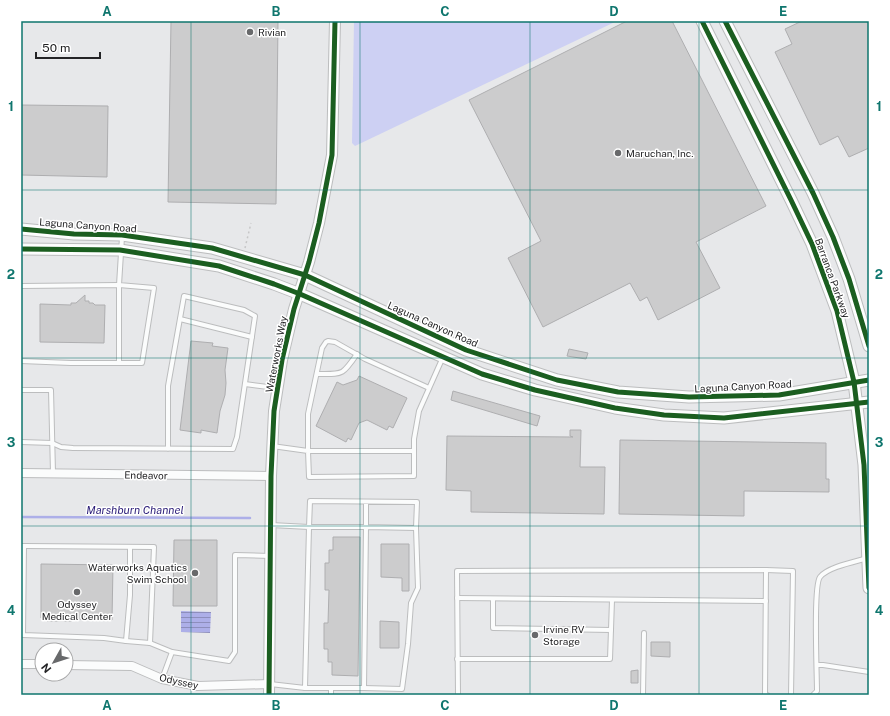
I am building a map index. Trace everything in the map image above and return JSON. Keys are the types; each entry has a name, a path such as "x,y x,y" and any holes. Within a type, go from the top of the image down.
{"main road":[{"name":"Barranca Parkway","path":"702,21 792,200 812,244 837,311 854,382 857,404 864,465 869,588"},
{"name":"Barranca Parkway","path":"725,21 813,193 849,279 869,346"},
{"name":"Laguna Canyon Road","path":"21,229 74,234 122,234 212,248 305,275 466,350 557,380 618,392 689,397 779,395 869,380"},
{"path":"21,249 120,250 219,266 300,294 482,374 534,390 615,408 664,415 724,418 869,402"}],"street":[{"name":"Waterworks Way","path":"269,695 270,525 274,411 282,360 294,309 300,294 319,223 332,155 335,21"},
{"name":"Endeavor","path":"21,473 271,476"},
{"path":"21,664 34,664"},
{"name":"Odyssey","path":"74,665 132,666 162,679 198,686 269,684"}],"lane":[{"path":"119,363 119,285 122,234"},
{"path":"21,286 119,285 154,288 142,363 21,362"},
{"path":"21,442 52,443 61,447 168,449 233,449 237,437 255,316 244,310 184,296 168,386 168,449"},
{"path":"180,318 252,336"},
{"path":"429,388 335,342 326,342 322,348 308,414 310,477 414,476 414,439 419,411 443,357"},
{"path":"317,374 337,374 346,370 357,354"},
{"path":"245,384 278,388"},
{"path":"21,390 51,390 53,473"},
{"path":"272,446 308,451 414,450"},
{"path":"269,684 305,688 402,689 408,644 411,603 418,588 416,528 417,502 310,500 305,688"},
{"path":"364,688 366,502"},
{"path":"270,525 416,528"},
{"path":"150,643 154,547 23,546 22,635 104,638 150,643 172,652 229,661 235,652 234,555 270,556"},
{"path":"126,641 130,595 130,548"},
{"path":"814,695 817,691 817,581 825,573 844,565 868,558"},
{"path":"766,570 765,695 767,695"},
{"path":"458,695 457,571 766,570 793,571 791,695"},
{"path":"457,598 766,601"},
{"path":"493,599 493,628 611,630"},
{"path":"457,658 610,659 612,600"},
{"path":"643,695 644,633"},
{"path":"162,679 172,652"},
{"path":"816,665 869,672"},
{"path":"331,688 331,695"}],"path":[{"path":"244,258 250,223"}],"shaded area":[{"path":"354,21 617,21 355,146 352,143"}],"water":[{"path":"181,611 211,612 210,633 181,632"}],"building":[{"path":"171,21 278,21 276,204 168,202"},
{"name":"Maruchan, Inc.","path":"627,21 672,21 766,206 696,242 720,288 658,320 647,297 640,301 630,283 543,327 508,258 541,241 469,100"},
{"path":"802,21 869,21 869,148 849,157 838,136 820,145 775,52 792,44 785,29"},
{"path":"21,105 108,106 107,177 21,175"},
{"path":"85,295 85,301 89,301 89,303 93,303 95,305 105,305 104,343 40,342 40,304 71,305 71,303 76,303"},
{"path":"191,341 213,343 212,346 228,348 225,370 225,395 220,411 217,433 201,430 201,433 180,430"},
{"path":"569,349 588,353 586,359 567,356"},
{"path":"359,376 407,398 393,428 389,426 387,430 367,420 359,423 351,440 348,438 346,442 316,426 337,382 343,385 357,380"},
{"path":"453,391 540,416 537,426 451,400"},
{"path":"570,430 581,430 580,467 605,467 604,514 471,512 471,491 446,490 447,436 573,437 570,436"},
{"path":"620,440 826,443 826,479 829,479 829,492 744,491 744,516 619,514"},
{"path":"333,537 360,537 358,676 332,675 332,662 328,662 328,649 324,649 324,623 328,623 329,590 325,590 325,563 329,563 329,550 333,550"},
{"name":"Waterworks Aquatics Swim School","path":"174,540 217,540 217,606 173,606"},
{"path":"381,544 409,544 409,591 402,591 402,578 381,577"},
{"name":"Odyssey Medical Center","path":"41,564 113,565 112,620 72,619 72,621 47,621 47,618 41,618"},
{"path":"380,621 399,622 399,648 380,648"},
{"path":"651,642 670,642 670,657 651,656"},
{"path":"638,670 638,683 631,683 631,671"}],"waterway":[{"name":"Marshburn Channel","path":"21,517 250,518"}],"cycle path":[{"path":"269,695 271,476 274,411 282,360 294,309 309,262 319,223 332,155 335,21"},
{"path":"702,21 812,244 837,311 854,382 864,465 869,588"},
{"path":"725,21 813,193 833,237 849,279 869,346"},
{"path":"21,229 74,234 122,235 212,248 305,275 466,350 557,380 618,392 689,397 779,395 869,380"},
{"path":"21,249 120,250 219,266 300,294 482,374 535,390 615,408 664,415 724,418 869,402"}],"place":[{"name":"Rivian","path":"250,32"},
{"name":"Maruchan, Inc.","path":"618,153"},
{"name":"Waterworks Aquatics Swim School","path":"195,573"},
{"name":"Odyssey Medical Center","path":"77,592"},
{"name":"Irvine RV Storage","path":"535,635"}]}
